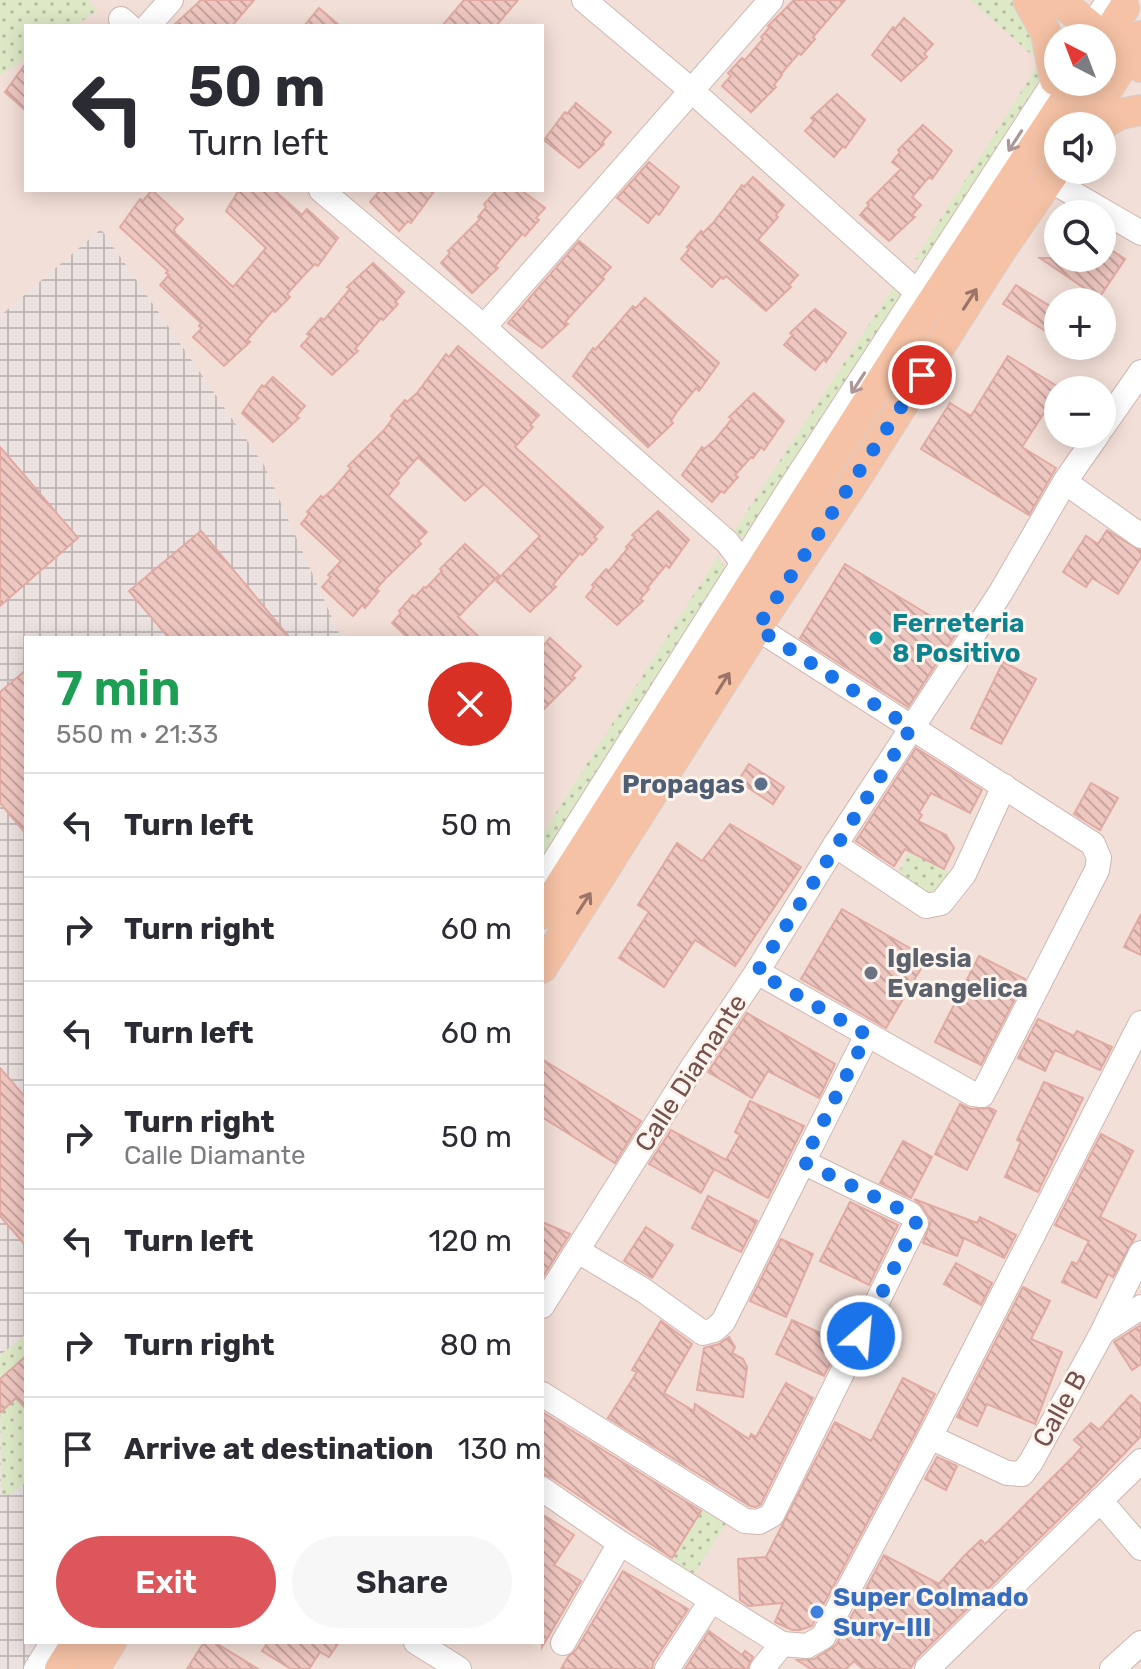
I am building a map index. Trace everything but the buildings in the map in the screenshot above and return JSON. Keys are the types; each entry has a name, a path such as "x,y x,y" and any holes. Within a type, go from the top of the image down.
{"main road":[{"path":"1028,0 1044,29"},
{"path":"1058,0 1088,24"},
{"path":"1116,34 1124,6"},
{"path":"544,911 895,360 1054,96"},
{"path":"1116,116 1141,110"},
{"path":"544,965 757,628 1046,184"},
{"path":"60,1669 76,1644"},
{"path":"94,1669 110,1644"}],"street":[{"path":"150,24 171,0"},
{"path":"584,0 624,25 915,280"},
{"path":"605,0 624,25"},
{"path":"484,327 771,0"},
{"path":"544,878 743,563 915,280 1051,96"},
{"path":"1070,184 1141,233"},
{"path":"323,192 484,327 727,542 743,563"},
{"path":"1116,408 1141,372"},
{"name":"Calle Diamante","path":"544,1303 835,845 1001,592 1088,448"},
{"path":"1065,482 1141,536"},
{"path":"757,628 1093,844 1099,858 1097,870 982,1095 973,1094 757,972"},
{"path":"835,845 926,906 941,903 964,874 1004,786"},
{"path":"544,1490 620,1543 782,1644 807,1646 823,1637 930,1437 1141,1023"},
{"path":"578,1251 643,1290 703,1333 714,1330 723,1322 867,1035"},
{"path":"544,1395 745,1521 759,1522 772,1515 916,1223 910,1214 803,1162"},
{"name":"Calle B","path":"930,1437 1007,1473 1022,1474 1102,1333 1141,1253"},
{"path":"1102,1333 1141,1307"},
{"path":"927,1669 1141,1461"},
{"path":"1100,1500 1141,1548"},
{"path":"563,1643 620,1543"},
{"path":"667,1669 711,1601"},
{"path":"1112,1669 1141,1643"},
{"path":"36,1669 52,1644"},
{"path":"419,1644 459,1669"},
{"path":"762,1669 782,1644"}],"shaded area":[{"path":"0,0 1141,0 1141,1669 0,1669"},
{"path":"101,229 264,465 340,636 24,636 24,1644 69,1644 52,1669 0,1669 0,316"}],"green space":[{"path":"0,0 89,0 97,11 77,24 24,24 24,59 0,75"},
{"path":"970,0 1027,0 1044,45 1044,96 1050,96 956,262 915,259 1040,62"},
{"path":"897,282 926,312 773,546 732,534"},
{"path":"718,556 729,575 544,906 544,832"},
{"path":"909,851 950,872 942,889 930,894 896,878"},
{"path":"24,1336 24,1484 11,1494 1,1495 0,1355"},
{"path":"705,1505 728,1520 694,1574 671,1559"}],"place":[{"name":"Ferreteria 8 Positivo","path":"876,638"},
{"name":"Propagas","path":"761,784"},
{"name":"Iglesia Evangelica","path":"871,973"},
{"name":"Super Colmado Sury-III","path":"817,1612"}],"route":[{"path":"861,1336 916,1223 910,1214 803,1162 867,1035 757,972 911,728 757,628 922,375"}]}
